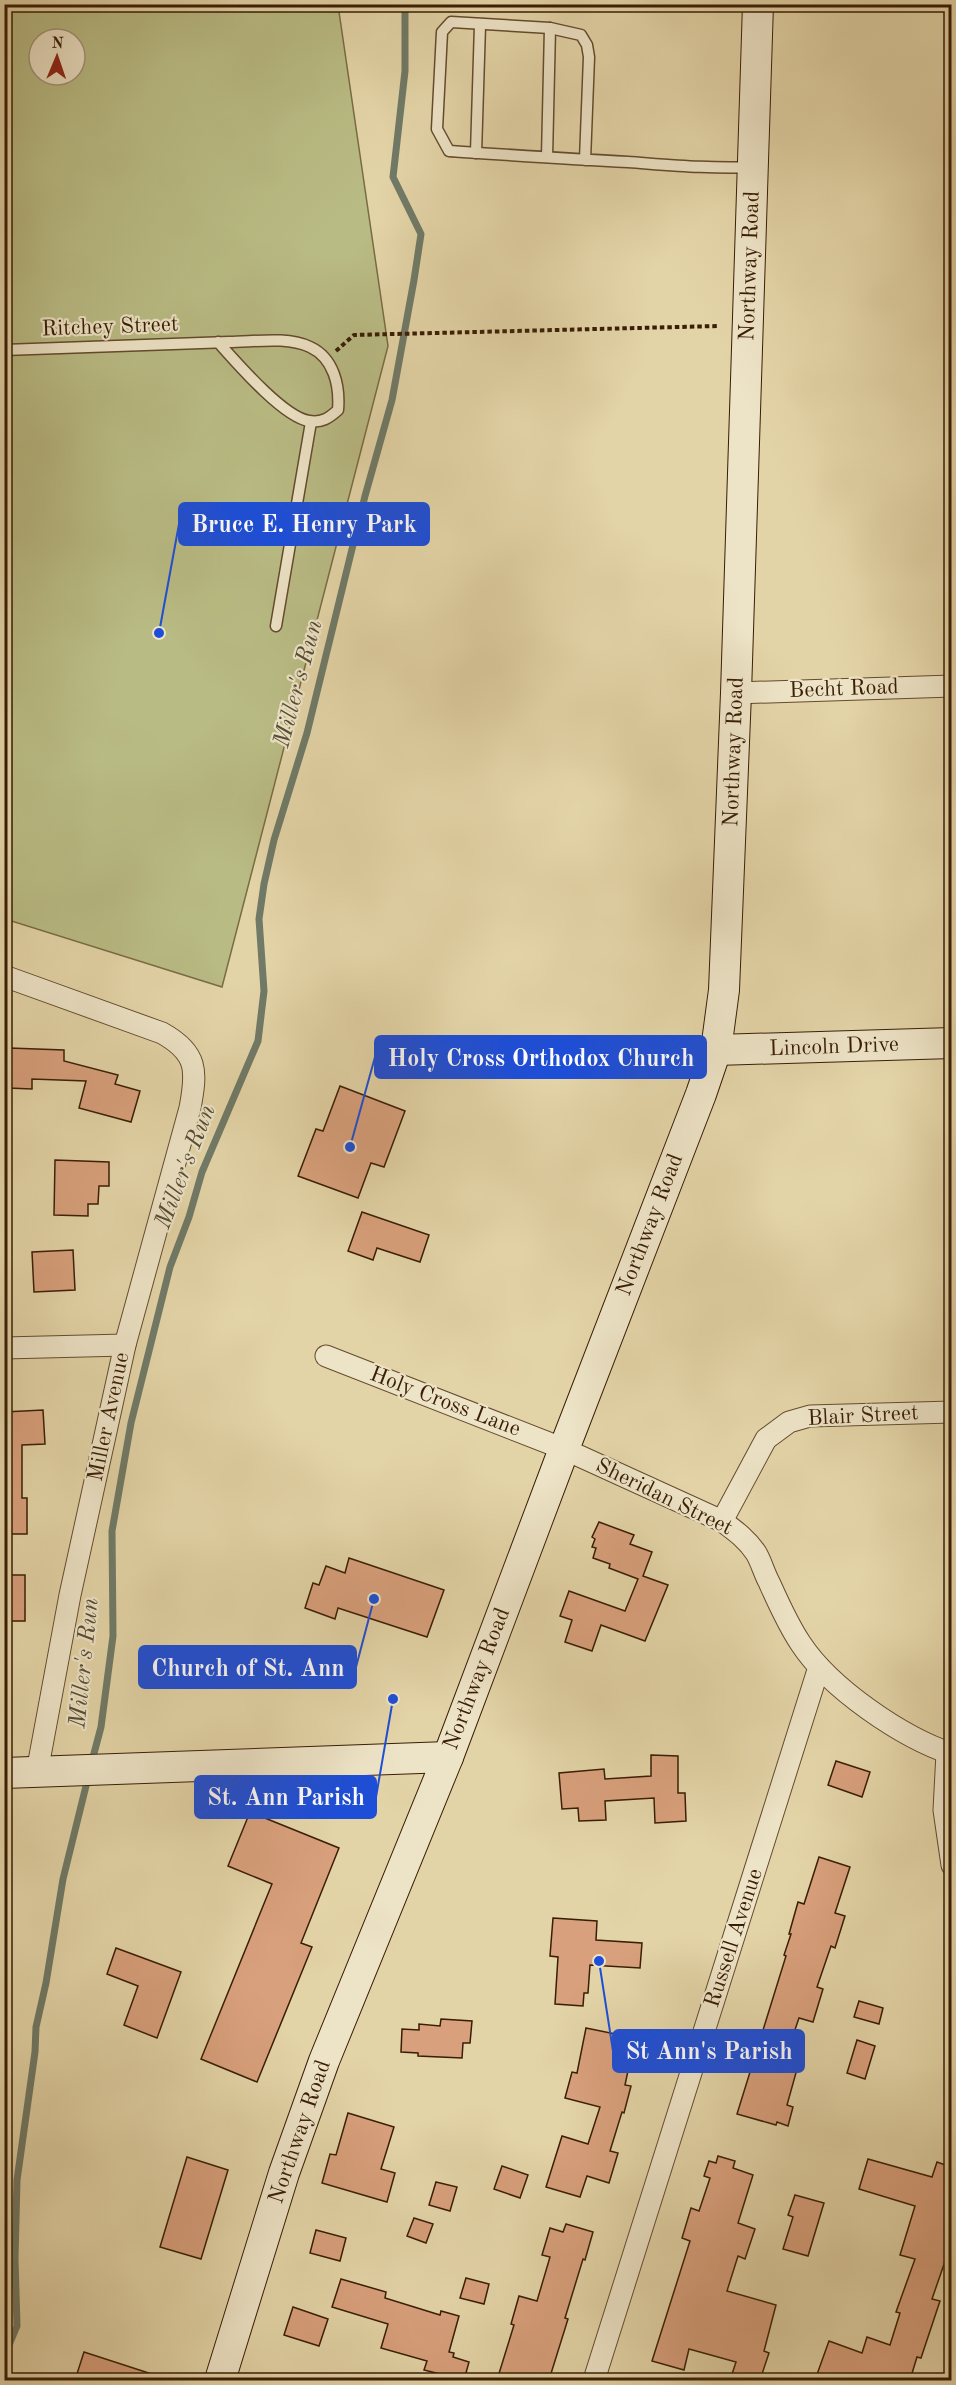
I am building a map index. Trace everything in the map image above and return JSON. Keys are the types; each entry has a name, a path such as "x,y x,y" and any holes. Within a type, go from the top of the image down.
{"street":[{"name":"Northway Road","path":"220,2380 284,2173 324,2061 448,1757 701,1095 716,1050 724,990 736,693 758,4"},
{"name":"Becht Road","path":"736,693 951,686"},
{"name":"Miller Avenue","path":"4,976 162,1033 178,1042 187,1051 194,1066 195,1081 190,1108 125,1345 70,1595 36,1772"},
{"name":"Lincoln Drive","path":"716,1050 951,1043"},
{"path":"4,1348 125,1345"},
{"name":"Holy Cross Lane","path":"326,1356 564,1449"},
{"name":"Blair Street","path":"722,1521 766,1439 789,1422 810,1416 951,1412"},
{"name":"Sheridan Street","path":"564,1449 722,1521 742,1536 756,1552 800,1643 819,1667 883,1718 917,1739 949,1753"},
{"name":"Russell Avenue","path":"594,2380 819,1667"},
{"path":"949,1753 944,1810 951,1865"},
{"path":"4,1773 448,1757"}],"lane":[{"path":"585,160 588,45 580,35 550,28 451,22 442,32 437,129 449,151 585,160 724,168 753,167"},
{"path":"477,153 480,25"},
{"path":"547,157 550,28"},
{"name":"Ritchey Street","path":"4,350 284,341 310,347 326,359"},
{"path":"218,342 262,389 299,418 310,422 326,420 338,410 339,395 335,378 326,359"},
{"path":"276,626 310,422"}],"path":[{"path":"326,359 354,335 718,326"}],"green space":[{"path":"4,5 338,5 388,346 222,987 5,919"}],"building":[{"path":"9,1048 64,1050 64,1061 118,1075 115,1084 140,1091 131,1122 79,1108 86,1081 32,1079 32,1089 8,1088"},
{"path":"340,1086 405,1111 384,1167 371,1163 358,1198 298,1176 316,1129 323,1131"},
{"path":"55,1160 109,1162 109,1186 99,1186 98,1204 88,1204 88,1216 54,1215"},
{"path":"362,1212 429,1235 420,1262 377,1248 373,1260 348,1251"},
{"path":"73,1250 75,1290 34,1292 32,1252"},
{"path":"43,1410 45,1444 22,1445 22,1498 27,1498 27,1534 4,1534 4,1412"},
{"path":"599,1522 634,1535 630,1544 652,1552 643,1576 668,1585 645,1641 601,1625 592,1651 565,1642 572,1620 560,1616 569,1591 625,1611 638,1579 609,1568 610,1564 593,1558 596,1548 592,1547 595,1539 592,1537"},
{"path":"349,1558 444,1590 427,1637 338,1608 335,1619 305,1608 313,1583 319,1585 326,1566 345,1573"},
{"path":"4,1575 25,1575 25,1621 4,1621"},
{"path":"651,1755 678,1756 678,1793 685,1793 686,1821 655,1823 654,1798 605,1801 606,1820 579,1821 578,1808 562,1809 559,1773 604,1769 605,1779 651,1776"},
{"path":"836,1761 870,1772 862,1797 828,1785"},
{"path":"250,1812 339,1848 301,1943 312,1947 257,2082 201,2059 272,1884 228,1866"},
{"path":"819,1857 850,1867 835,1913 845,1916 835,1948 831,1946 817,1987 823,1989 813,2022 799,2018 785,2059 799,2062 787,2105 793,2107 788,2126 777,2122 776,2125 737,2114 786,1956 784,1955 798,1902 804,1904"},
{"path":"553,1918 597,1921 596,1940 642,1943 640,1968 590,1965 588,1993 584,1993 583,2006 555,2004 558,1957 550,1956"},
{"path":"116,1948 181,1972 157,2038 124,2025 138,1986 107,1974"},
{"path":"859,2001 883,2008 879,2024 854,2017"},
{"path":"441,2019 472,2021 470,2043 463,2043 462,2058 418,2056 418,2053 401,2052 402,2029 419,2030 419,2024 440,2026"},
{"path":"586,2028 635,2038 625,2085 631,2086 610,2151 618,2153 609,2183 587,2176 580,2197 546,2187 562,2136 588,2144 600,2107 565,2098 572,2072 577,2073"},
{"path":"857,2040 875,2046 865,2079 847,2073"},
{"path":"348,2113 394,2127 381,2169 395,2173 387,2202 322,2183 330,2154 336,2155"},
{"path":"718,2156 735,2161 733,2168 753,2175 738,2223 755,2229 745,2259 738,2256 727,2291 776,2305 764,2351 769,2353 760,2380 730,2380 736,2362 689,2349 684,2370 652,2361 690,2241 682,2238 691,2208 699,2211 710,2178 704,2176 709,2161 716,2163"},
{"path":"187,2157 228,2170 201,2259 160,2247"},
{"path":"868,2159 932,2177 937,2162 951,2167 951,2244 932,2299 940,2301 921,2358 917,2357 910,2380 815,2380 829,2341 862,2353 867,2337 890,2345 900,2313 896,2312 915,2259 900,2255 915,2206 859,2189"},
{"path":"502,2166 528,2175 520,2198 494,2189"},
{"path":"436,2182 457,2187 450,2211 429,2205"},
{"path":"795,2195 824,2203 808,2256 783,2249 793,2217 788,2215"},
{"path":"414,2218 433,2224 426,2243 407,2236"},
{"path":"566,2224 593,2232 565,2318 568,2319 549,2380 497,2380 514,2325 511,2324 519,2296 537,2301 550,2257 542,2255 550,2228 563,2232"},
{"path":"316,2230 346,2238 340,2261 310,2253"},
{"path":"466,2278 489,2284 484,2304 460,2298"},
{"path":"341,2279 386,2292 385,2298 440,2315 441,2311 459,2316 449,2352 454,2353 453,2357 469,2362 464,2380 424,2370 427,2361 381,2348 388,2324 332,2307"},
{"path":"293,2307 328,2319 319,2346 284,2335"},
{"path":"84,2352 161,2377 160,2380 75,2380"}],"waterway":[{"name":"Miller's Run","path":"92,1761 101,1727 113,1636 112,1531 131,1423 170,1267 189,1217 202,1172 258,1041 264,991 259,919 264,884 274,840 307,733 365,496 392,400 414,280 421,234 393,177 405,71 405,4"},
{"name":"Miller's Run","path":"4,2357 17,2326 15,2259 17,2180 35,2052 36,2027 46,1983 63,1879 88,1778"}],"place":[{"name":"Bruce E. Henry Park","path":"159,633"},
{"name":"Holy Cross Orthodox Church","path":"350,1147"},
{"name":"Church of St. Ann","path":"374,1599"},
{"name":"St. Ann Parish","path":"393,1699"},
{"name":"St Ann's Parish","path":"599,1961"}]}
